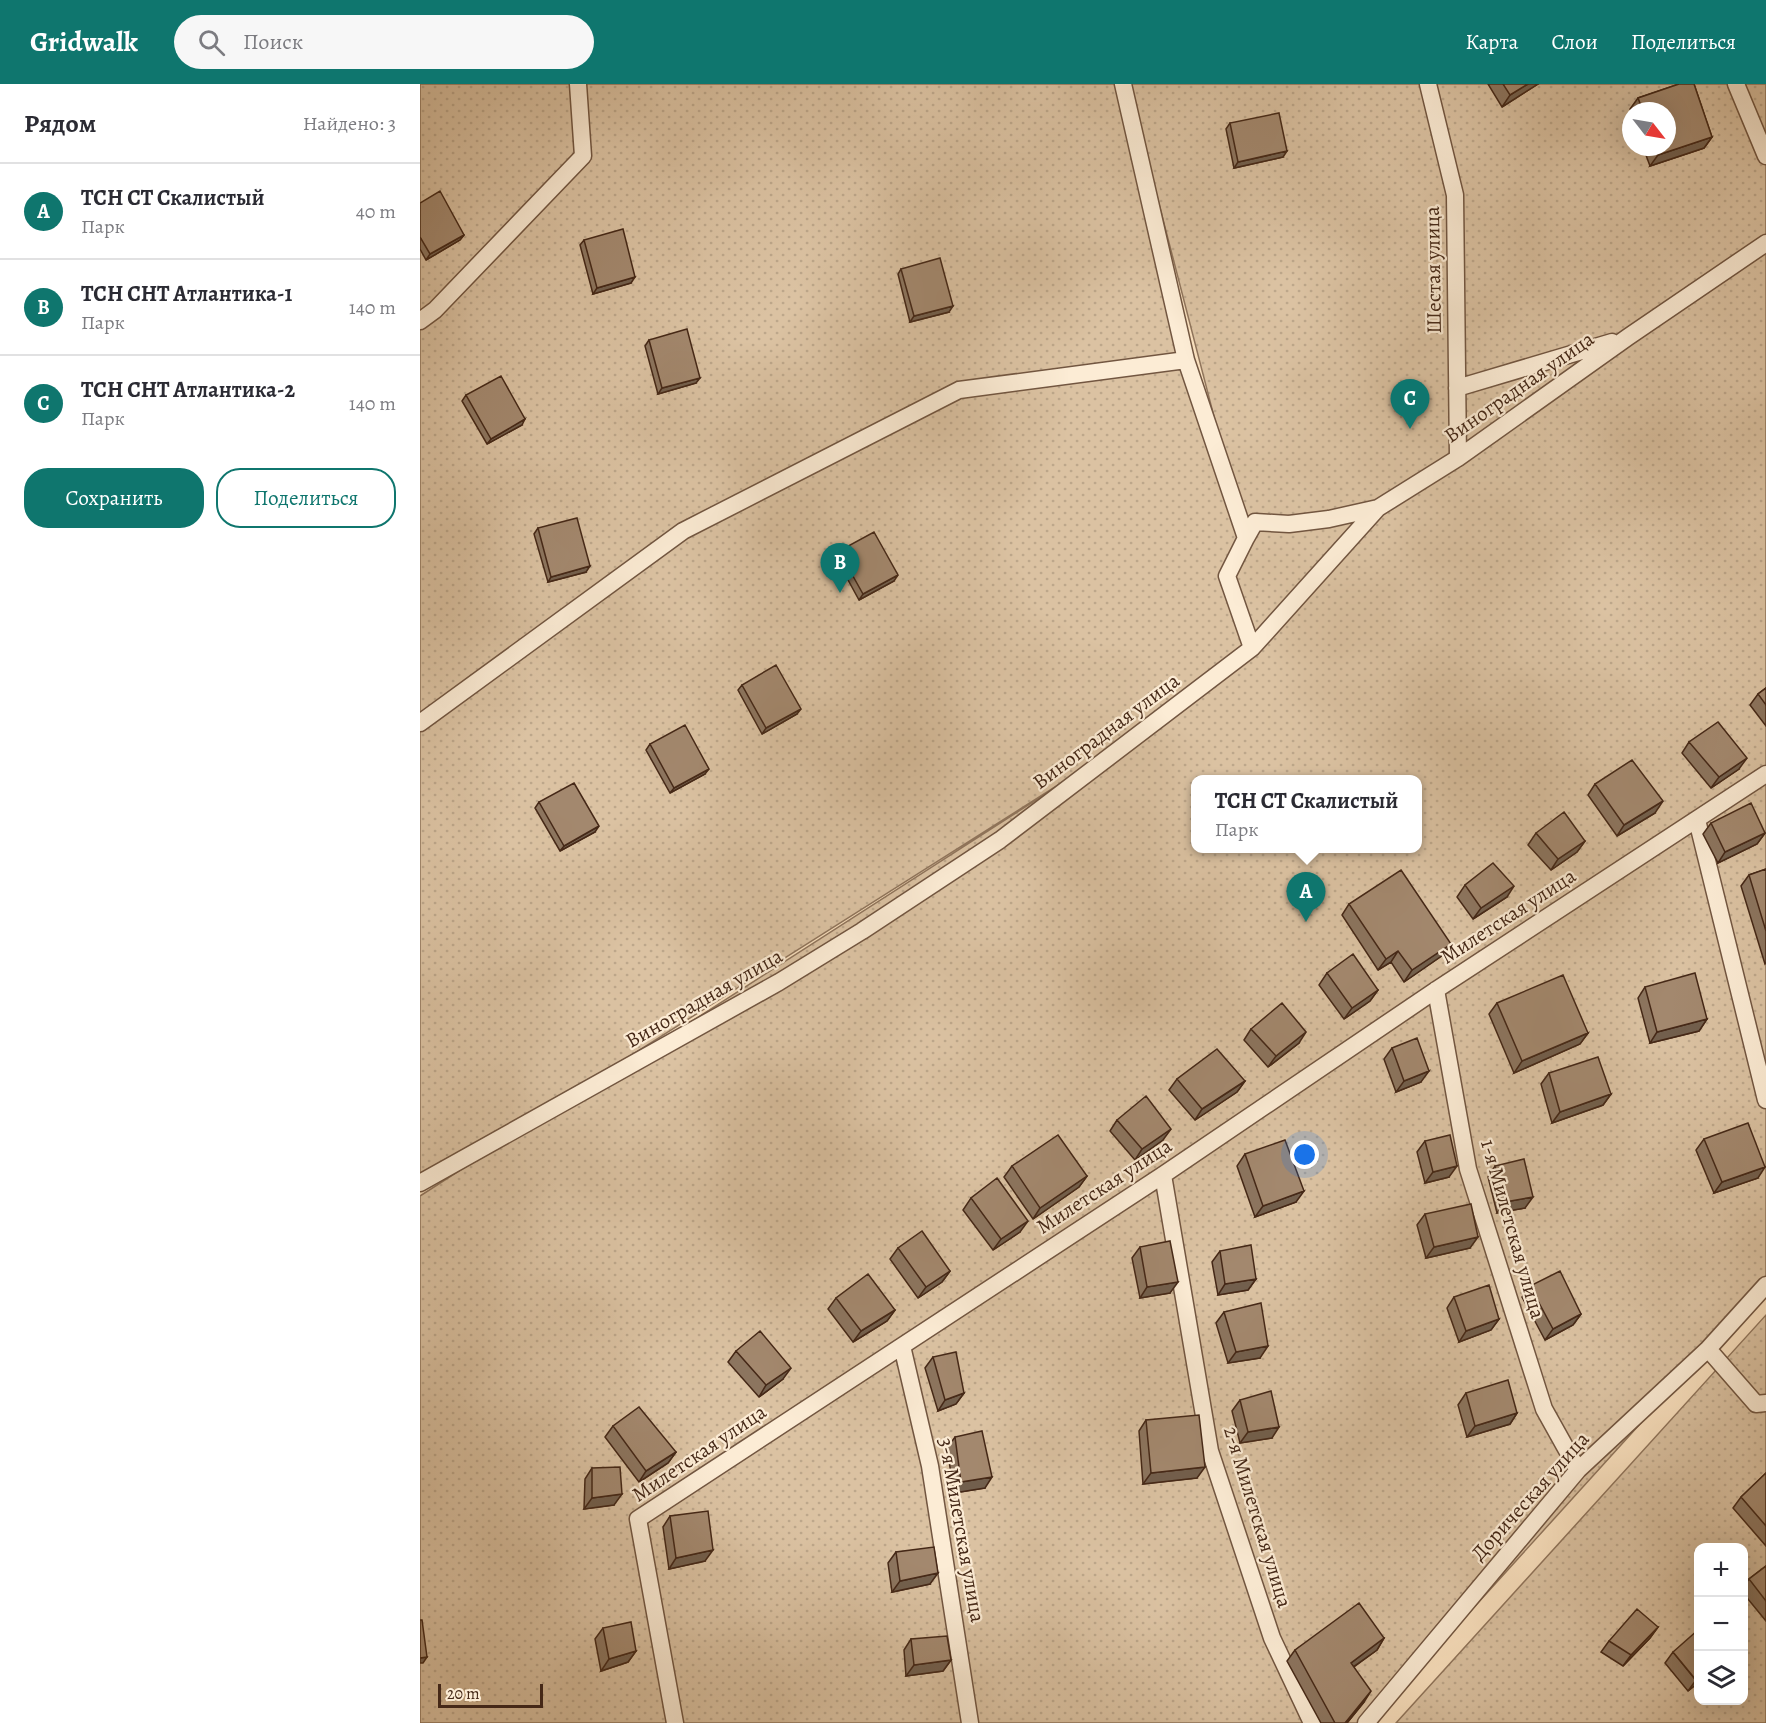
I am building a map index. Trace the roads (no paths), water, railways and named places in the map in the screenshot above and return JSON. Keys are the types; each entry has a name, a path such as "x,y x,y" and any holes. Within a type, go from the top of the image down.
{"lane":[{"path":"420,321 435,310 584,156 578,84"},
{"path":"1123,84 1186,360 1246,538"},
{"name":"Шестая улица","path":"1428,84 1455,195 1458,458"},
{"path":"1736,84 1766,156"},
{"name":"Виноградная улица","path":"421,1185 779,982 862,932 1000,840 1252,648 1378,508 1458,458 1628,337 1766,243"},
{"path":"1457,388 1628,337"},
{"path":"420,723 683,531 959,390 1186,360"},
{"path":"1252,648 1227,576 1255,522 1289,524 1329,519 1378,508"},
{"name":"Милетская улица","path":"675,1723 638,1519 1766,774"},
{"path":"1697,820 1766,1100"},
{"name":"1-я Милетская улица","path":"1436,990 1468,1169 1544,1409 1578,1470"},
{"name":"2-я Милетская улица","path":"1163,1174 1210,1450 1272,1638 1312,1723"},
{"name":"Дорическая улица","path":"1366,1723 1578,1470 1708,1350 1766,1285"},
{"name":"3-я Милетская улица","path":"903,1346 930,1466 970,1723"},
{"path":"1708,1350 1763,1408"}],"place":[{"name":"ТСН СНТ Атлантика-2","path":"1410,429"},
{"name":"ТСН СНТ Атлантика-1","path":"840,593"},
{"name":"ТСН СТ Скалистый","path":"1306,922"}]}
